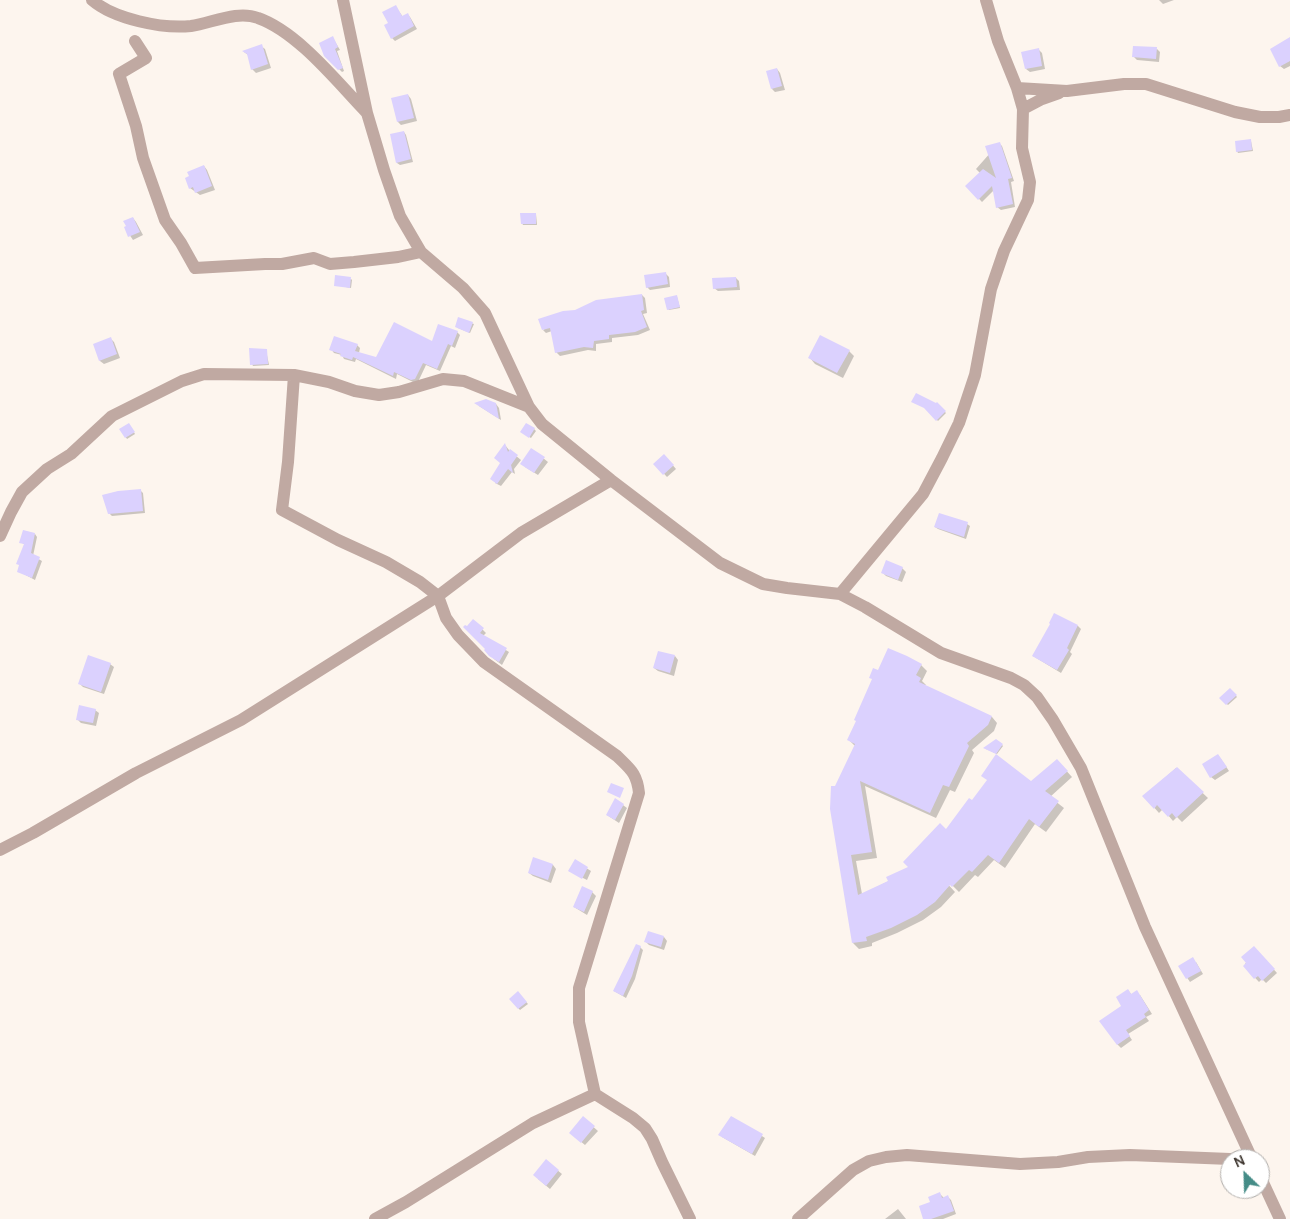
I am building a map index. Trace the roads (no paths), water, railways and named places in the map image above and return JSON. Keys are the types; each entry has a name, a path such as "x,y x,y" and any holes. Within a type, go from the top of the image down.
{"street":[{"path":"92,0 119,15 156,26 190,26 240,16 258,18 280,29 304,48 367,113"},
{"path":"343,0 367,113 400,216 421,252 463,288 485,313 529,407 542,424 611,480 720,563 763,584 840,594 941,653 1011,678 1024,685 1036,697 1053,720 1081,768 1145,927 1247,1149"},
{"path":"840,594 923,494 959,423 975,375 992,289 1004,251 1028,200 1030,182 1022,148 1023,109 1017,88 998,41 986,0"},
{"path":"135,41 146,58 120,74 122,83 136,126 143,158 165,220 196,268 282,264 314,258 330,264 398,257 421,252"},
{"path":"1017,88 1067,91 1124,84 1146,84 1235,112 1260,117 1290,115"},
{"path":"1023,109 1042,99 1067,91"},
{"path":"0,536 22,492 47,469 71,454 112,416 182,381 204,374 294,375 329,382 355,391 379,395 399,392 443,379 464,381 529,407"},
{"path":"294,375 288,462 282,510 338,540 386,562 420,582 438,596 446,618 458,635 484,662 617,756 633,772 638,781 639,793 579,988 579,1022 595,1094 633,1118 644,1128 652,1139 690,1219"},
{"path":"0,850 136,773 241,720 438,596 521,533 611,480"},
{"path":"375,1219 534,1123 595,1094"},
{"path":"798,1219 853,1170 869,1161 886,1157 916,1155 997,1164 1058,1162 1088,1157 1130,1155 1220,1159"},
{"path":"1270,1198 1280,1219"}]}
